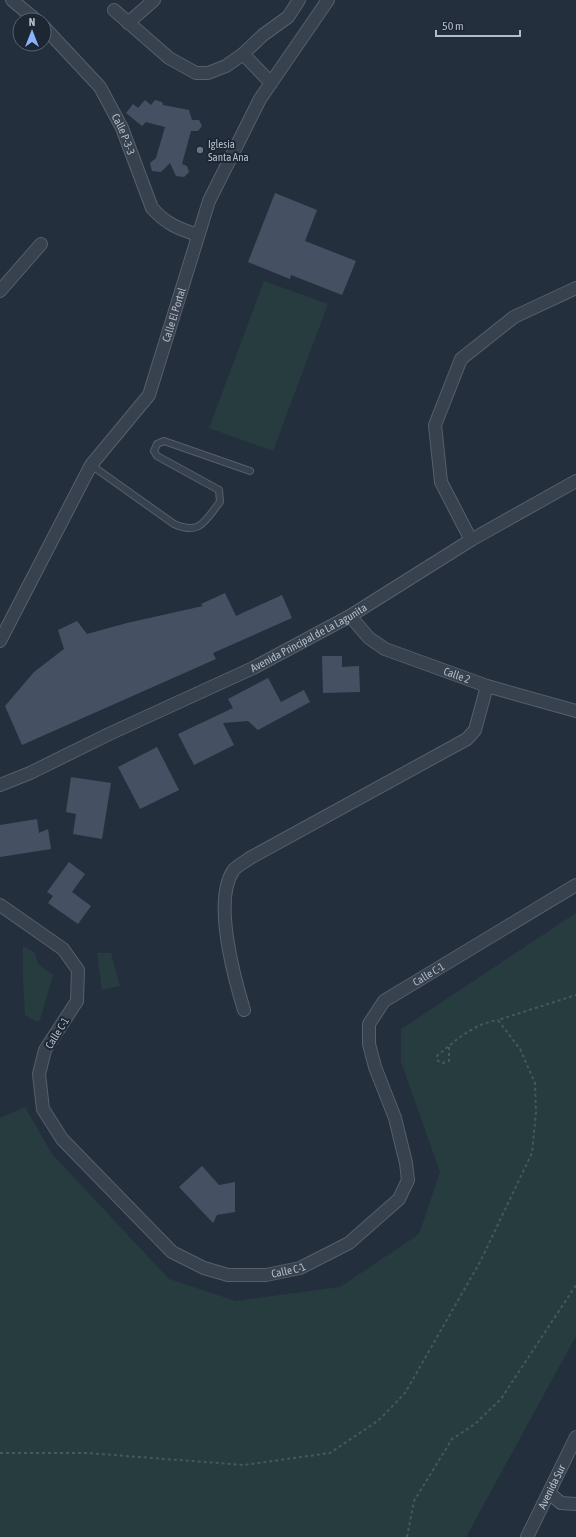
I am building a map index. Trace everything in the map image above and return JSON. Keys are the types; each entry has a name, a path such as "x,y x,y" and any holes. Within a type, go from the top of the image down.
{"street":[{"path":"12,0 26,12"},
{"path":"128,23 154,0"},
{"path":"114,10 169,58 196,73 208,73 226,66 243,54 263,35 288,17 299,0"},
{"name":"Calle El Portal","path":"0,641 91,465 148,395 209,201 260,99 328,0"},
{"name":"Calle P-3-3","path":"52,36 100,87 122,128 152,208 161,218 173,226 198,235"},
{"path":"243,54 271,83"},
{"path":"0,291 41,244"},
{"path":"471,540 441,482 435,424 461,359 514,317 576,288"},
{"name":"Avenida Principal de La Lagunita","path":"0,785 30,773 109,734 253,668 350,616 471,540 576,481"},
{"name":"Calle 2","path":"350,616 369,638 385,649 488,686 576,711"},
{"name":"Calle El Portal","path":"0,633 8,624"},
{"path":"244,1010 231,966 224,896 233,871 250,858 468,739 475,730 488,686"},
{"name":"Avenida Principal de La Lagunita","path":"0,794 30,773"},
{"name":"Calle C-1","path":"0,905 63,949 78,970 77,1001 45,1050 39,1074 42,1109 62,1139 172,1252 204,1268 228,1275 266,1275 300,1268 349,1243 399,1199 408,1180 406,1163 395,1118 375,1067 369,1044 369,1024 384,1001 576,885"},
{"name":"Avenida Sur","path":"527,1537 576,1437"},
{"path":"548,1494 561,1503 576,1504"}],"lane":[{"path":"91,465 174,524 183,528 192,529 199,527 220,502 219,490 157,456 154,451 157,444 164,441 250,471"}],"path":[{"path":"449,1047 449,1061 443,1063 438,1061 437,1056 470,1030 485,1022 498,1020 576,995"},
{"path":"0,1453 87,1453 244,1465 330,1453 379,1420 405,1393 480,1262 532,1153 536,1112 535,1084 520,1049 498,1020"},
{"path":"407,1537 414,1501 452,1439 475,1424 501,1399 576,1285"}],"green space":[{"path":"264,281 328,304 273,451 209,428"},
{"path":"576,913 576,1336 466,1537 0,1537 0,1118 25,1107 52,1154 169,1279 236,1301 340,1287 419,1234 440,1172 401,1062 401,1029"},
{"path":"23,946 34,952 38,964 53,975 40,1020 37,1022 25,1015"},
{"path":"97,953 111,953 120,986 102,990"}],"building":[{"path":"145,100 151,105 155,100 162,102 163,105 189,110 192,120 199,120 202,126 198,131 191,131 182,164 187,166 189,172 184,177 176,176 170,163 161,172 152,171 150,163 156,158 165,127 146,122 142,126 126,113 133,104 138,108"},
{"path":"275,193 317,210 305,241 356,261 342,295 291,275 290,279 248,262"},
{"path":"225,593 236,616 282,595 292,618 213,653 216,659 22,745 5,706 34,672 64,649 58,630 77,621 87,634 127,623 203,606 201,604"},
{"path":"322,656 342,656 342,667 359,666 360,692 323,693"},
{"path":"268,678 281,702 304,690 310,702 258,730 248,721 223,723 234,745 194,765 178,734 233,708 228,699"},
{"path":"157,747 179,790 140,809 118,767"},
{"path":"71,777 111,783 102,839 73,834 76,814 66,812"},
{"path":"37,819 39,833 48,829 51,849 0,857 0,825"},
{"path":"69,862 85,874 72,892 91,906 78,924 48,903 53,896 47,892"},
{"path":"202,1166 219,1185 235,1182 235,1212 217,1215 213,1223 179,1187"}],"place":[{"name":"Iglesia Santa Ana","path":"200,150"}]}
